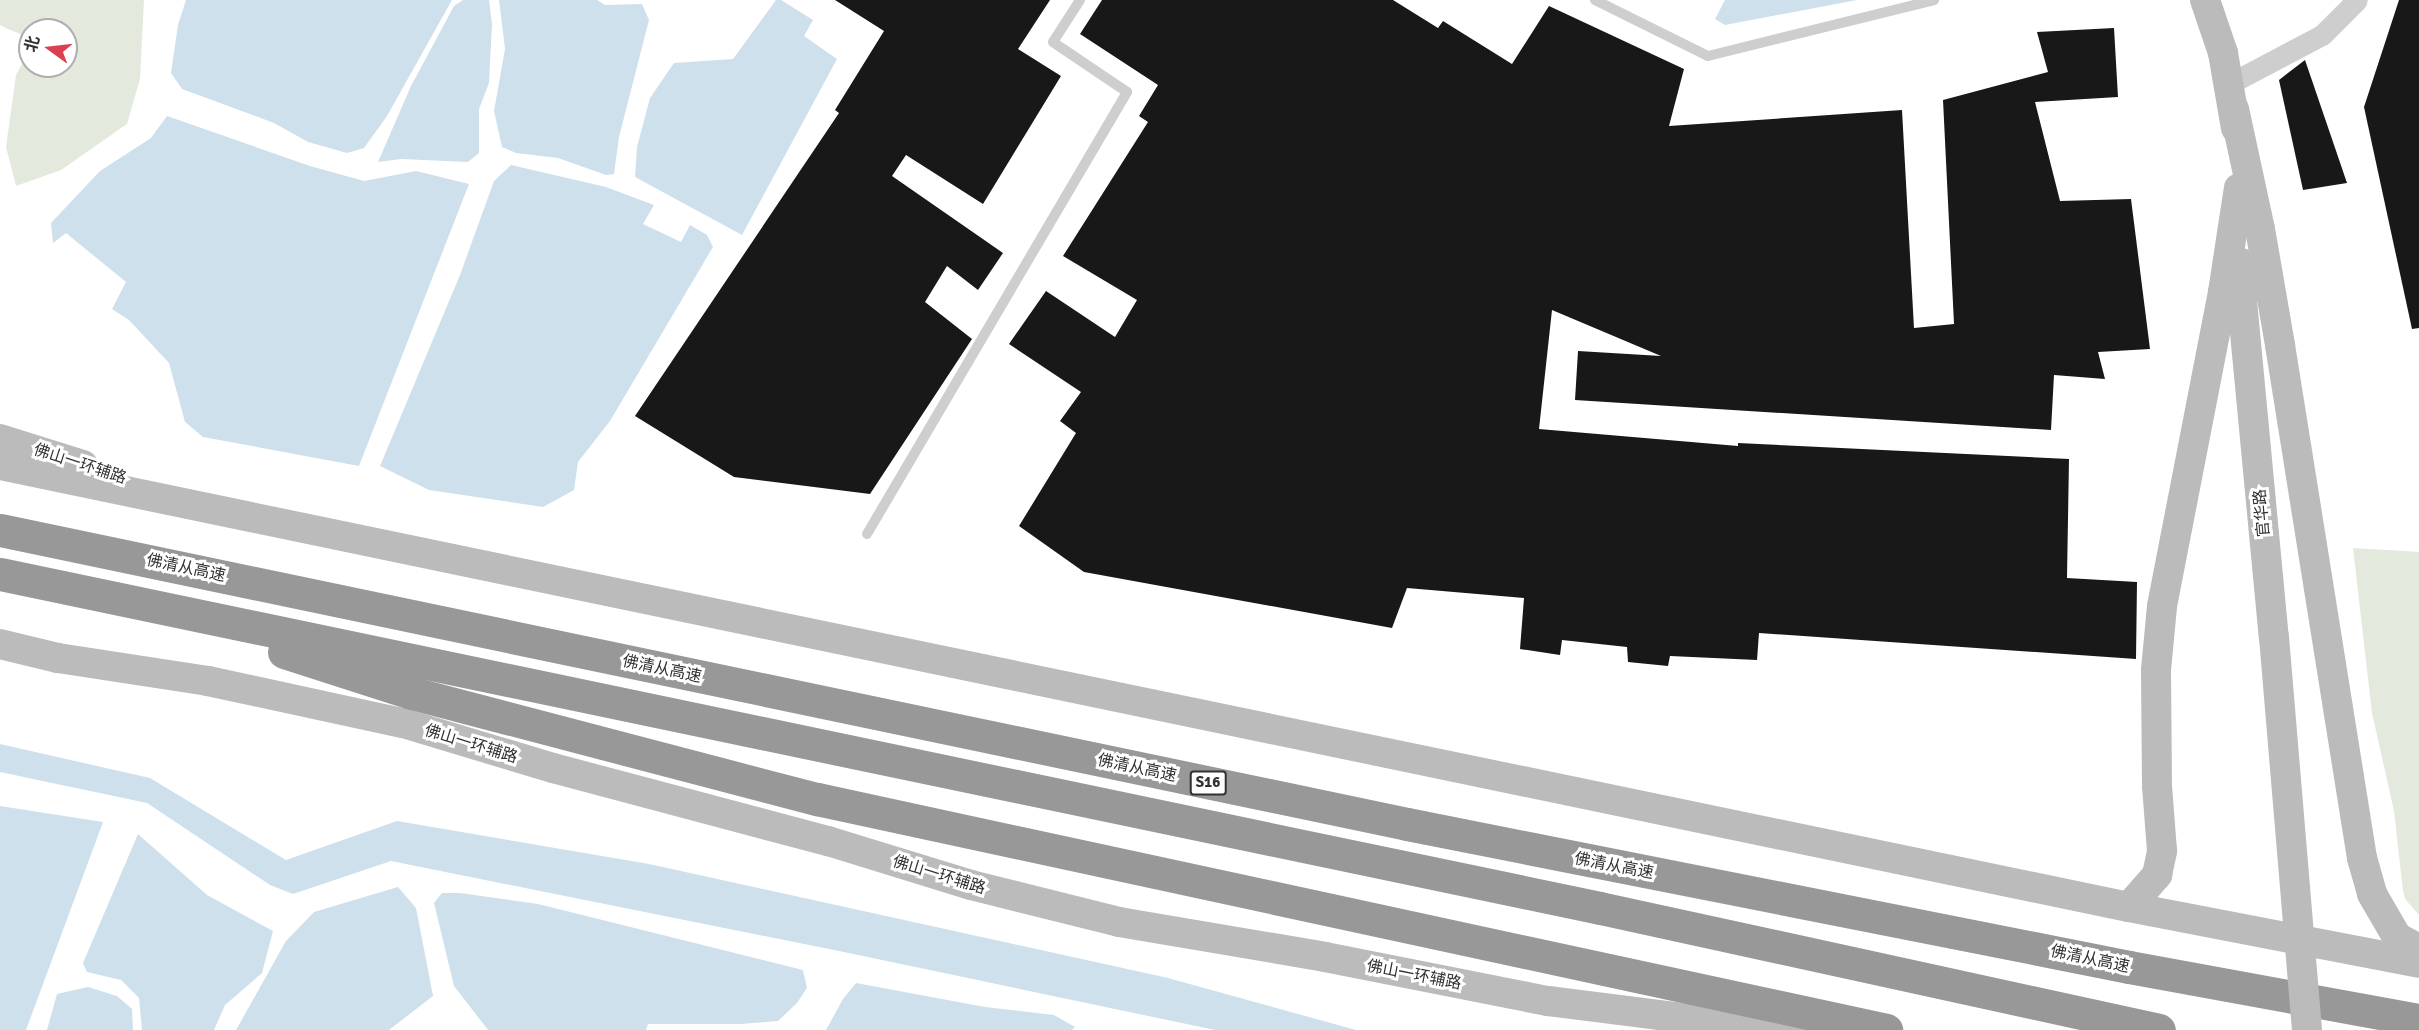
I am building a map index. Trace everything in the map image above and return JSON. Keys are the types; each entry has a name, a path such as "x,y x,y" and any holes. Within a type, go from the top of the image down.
{"highway":[{"name":"佛清从高速","path":"0,530 1407,824 2129,967 2419,1020"},
{"path":"0,574 1483,883 2159,1030"},
{"path":"110,597 412,693 817,799 1886,1030"}],"main road":[{"name":"官华路","path":"2205,0 2223,53 2232,97 2239,188 2242,301 2274,637 2307,1030"},
{"path":"2232,97 2276,321 2362,858 2372,894 2397,938 2419,948"},
{"path":"2129,907 2157,874 2162,851 2157,786 2156,670 2162,606 2223,292 2239,188"},
{"name":"佛山一环辅路","path":"0,439 229,512"},
{"path":"0,465 2129,907 2419,963"},
{"name":"佛山一环辅路","path":"0,644 58,658"},
{"name":"佛山一环辅路","path":"0,652 58,658 208,681 403,723 553,768 828,841 971,885 1119,922 1325,957 1548,1001 1714,1022 1832,1030"}],"street":[{"path":"2232,97 2322,35 2357,0"}],"lane":[{"path":"867,534 1127,92 1053,42 1080,0"},
{"path":"1595,0 1708,56 1934,0"}],"shaded area":[{"path":"0,0 144,0 140,79 127,124 61,170 16,186 6,147 16,75 18,71 18,78 78,78 78,18 18,18 18,33 0,25"},
{"path":"2353,548 2419,552 2419,915 2405,899 2403,891 2394,811 2372,713"}],"water":[{"path":"186,0 452,0 387,116 364,148 347,153 308,142 274,123 182,89 171,73 178,25"},
{"path":"463,0 489,0 492,24 489,83 479,109 479,153 468,162 401,159 378,162 411,86 454,6"},
{"path":"499,0 597,0 605,5 642,4 649,20 619,137 614,174 606,175 558,158 516,153 502,147 494,111 505,49"},
{"path":"776,0 781,0 813,20 804,36 837,59 742,235 635,177 637,147 650,98 674,63 733,59"},
{"path":"1725,0 1857,0 1725,25 1715,19"},
{"path":"167,116 310,166 364,181 416,171 469,184 359,466 203,437 185,422 169,363 129,320 112,309 126,282 66,233 53,243 51,223 100,171 151,138"},
{"path":"511,165 606,187 654,205 643,224 681,242 690,225 707,235 713,247 610,421 578,462 574,490 543,507 429,490 380,466 460,275 494,181"},
{"path":"0,744 150,778 286,860 397,821 649,864 1168,978 1356,1030 1215,1030 839,951 391,861 293,894 270,885 147,803 0,772"},
{"path":"0,806 103,822 26,1030 0,1030"},
{"path":"138,834 207,895 273,931 262,973 225,1005 214,1030 142,1030 139,998 121,980 87,972 83,963"},
{"path":"398,887 416,908 433,996 389,1030 236,1030 286,941 314,912"},
{"path":"442,893 460,893 538,904 803,970 807,988 797,1003 778,1021 741,1024 648,1024 646,1030 488,1030 454,986 434,903"},
{"path":"856,983 985,1007 1054,1015 1075,1027 1072,1030 826,1030 843,999"},
{"path":"88,987 117,996 132,1009 133,1030 47,1030 57,994"}],"building":[{"path":"835,0 1050,0 1018,49 1061,76 983,204 906,155 892,176 1003,253 978,290 947,266 925,302 972,339 870,494 734,477 635,416 839,113 835,110 884,31"},
{"path":"1102,0 1393,0 1438,28 1443,21 1512,64 1549,6 1684,69 1669,126 1902,110 1914,328 1954,324 1943,100 2048,72 2037,32 2114,28 2118,97 2035,102 2060,201 2131,199 2150,349 2098,352 2105,379 2054,375 2051,430 1575,400 1578,351 1661,356 1552,310 1539,429 1738,446 1738,443 2069,459 2067,578 2137,582 2136,659 1759,633 1757,660 1670,656 1668,666 1628,662 1627,647 1562,640 1560,655 1520,649 1524,598 1407,588 1392,628 1084,572 1019,526 1076,433 1060,421 1081,392 1009,344 1046,291 1115,337 1137,300 1063,256 1148,122 1139,116 1158,85 1080,34"},
{"path":"2399,0 2419,0 2419,328 2412,329 2364,107"},
{"path":"2305,60 2347,183 2303,190 2279,80"}]}
